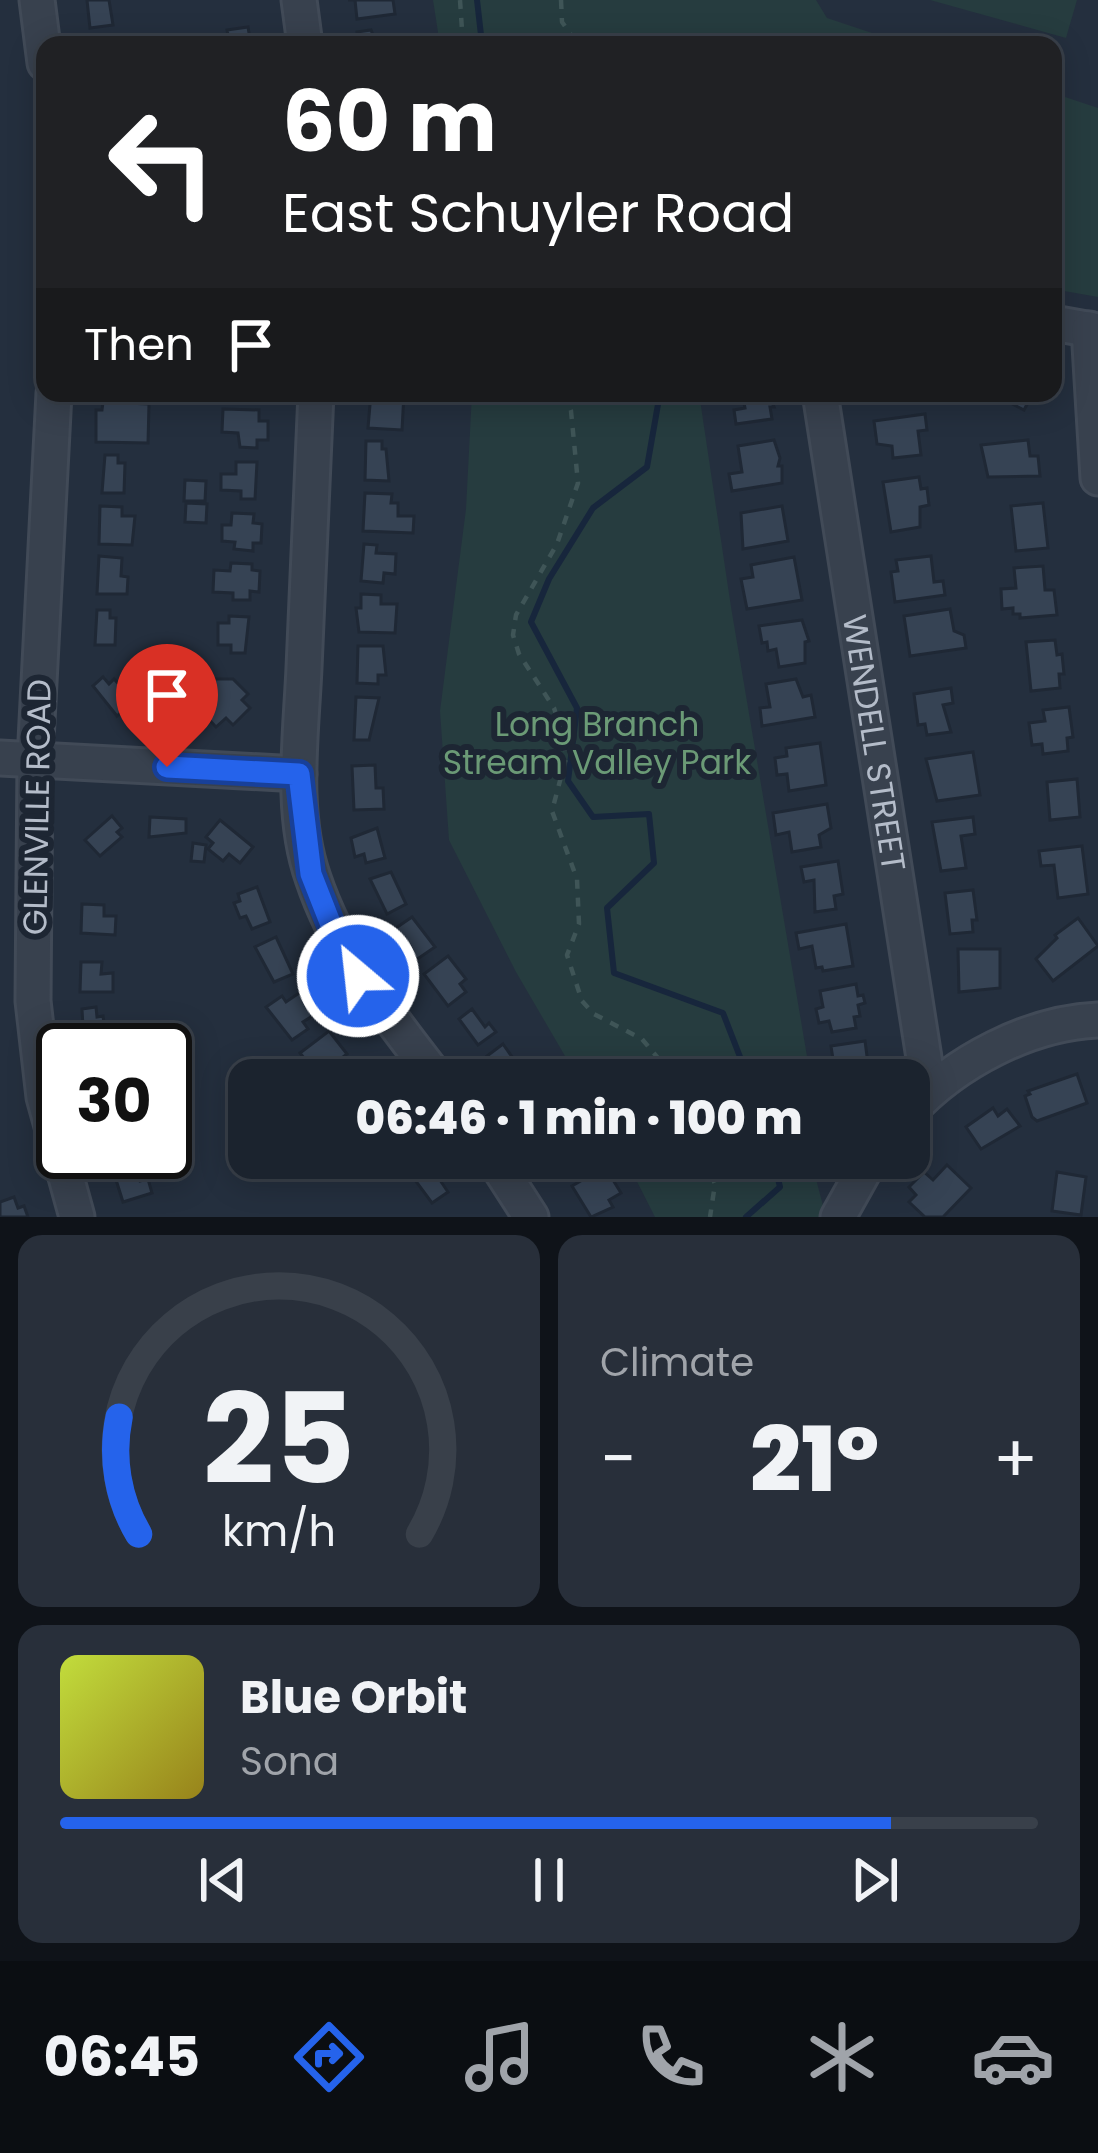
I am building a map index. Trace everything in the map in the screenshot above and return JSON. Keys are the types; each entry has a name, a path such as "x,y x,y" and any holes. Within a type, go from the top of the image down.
{"street":[{"path":"37,0 42,36"},
{"path":"298,0 304,36"},
{"path":"1062,325 1093,330 1098,478"},
{"name":"GLENVILLE ROAD","path":"54,402 35,760 33,1001 44,1097 77,1217"},
{"path":"316,402 299,774 311,874 358,976 422,1059"},
{"name":"WENDELL STREET","path":"821,402 913,1059"},
{"path":"0,758 299,774"},
{"path":"930,1092 963,1065 1039,1030 1098,1020"},
{"path":"507,1179 531,1217"},
{"path":"838,1217 859,1179"}],"path":[{"path":"460,0 462,36"},
{"path":"561,0 562,22 572,36"},
{"path":"568,402 578,483 557,544 516,614 514,634 519,654 554,708 564,739 566,758 552,811 577,879 579,924 567,955 582,1001 594,1014 642,1040 658,1059"},
{"path":"710,1217 713,1179"}],"green space":[{"path":"433,0 816,0 827,18 881,36 439,36"},
{"path":"930,0 1077,0 1066,38"},
{"path":"1062,96 1098,108 1098,297 1062,291"},
{"name":"Long Branch Stream Valley Park","path":"472,402 700,402 807,1059 567,1059 449,840 440,711 466,509"},
{"path":"636,1179 816,1179 826,1217 655,1217"}],"building":[{"path":"87,0 109,0 113,25 90,28"},
{"path":"355,0 393,0 395,14 357,19"},
{"path":"248,27 250,36 228,36 227,30"},
{"path":"103,402 149,404 148,443 96,442 96,410 102,410"},
{"path":"370,402 404,402 402,430 368,428"},
{"path":"744,402 772,402 772,419 736,424 734,410 745,408"},
{"path":"223,409 259,410 259,421 268,421 268,440 257,440 257,448 240,447 238,433 222,432"},
{"path":"925,414 927,430 918,431 921,455 893,458 892,446 877,444 874,421"},
{"path":"774,440 782,483 732,491 729,474 742,472 738,446"},
{"path":"1028,440 1030,456 1038,456 1040,476 988,477 981,445"},
{"path":"366,441 382,441 389,481 365,480"},
{"path":"105,455 118,455 118,463 125,463 124,493 102,493"},
{"path":"236,462 257,462 255,499 241,499 241,491 221,490 221,474 236,474"},
{"path":"919,477 921,489 927,488 929,505 920,507 920,527 891,532 883,482"},
{"path":"185,480 206,481 205,501 184,501"},
{"path":"365,493 392,494 398,516 414,516 413,533 363,531"},
{"path":"186,503 207,504 206,523 185,522"},
{"path":"1043,503 1048,548 1016,551 1011,506"},
{"path":"100,506 122,507 122,516 135,516 132,545 99,544"},
{"path":"782,506 788,541 743,549 741,513"},
{"path":"232,513 254,514 253,523 262,524 261,543 253,543 253,551 234,549 235,542 222,541 222,525 231,525"},
{"path":"364,544 377,545 376,553 396,554 395,574 384,573 383,583 361,581"},
{"path":"99,556 122,558 127,594 97,594"},
{"path":"931,556 934,582 943,581 945,595 895,602 891,572 898,571 896,560"},
{"path":"794,557 802,600 747,609 741,579 753,577 751,565"},
{"path":"231,563 252,564 252,570 260,571 259,592 250,591 250,600 213,592 214,570 230,571"},
{"path":"1043,566 1045,590 1054,590 1057,615 1020,618 1013,608 1002,609 1001,589 1016,588 1014,568"},
{"path":"361,594 381,595 381,604 397,604 395,633 359,632 356,608 361,608"},
{"path":"950,609 954,631 964,635 966,648 910,656 904,616"},
{"path":"97,610 110,610 110,618 116,618 115,645 95,645"},
{"path":"229,616 249,617 245,653 231,653 231,645 218,645 218,623 229,623"},
{"path":"802,620 809,641 805,642 805,663 779,667 776,649 768,651 767,642 762,643 759,626"},
{"path":"1055,640 1057,655 1062,654 1060,688 1031,691 1026,642"},
{"path":"358,646 383,646 386,675 378,675 378,684 357,683"},
{"path":"103,677 109,684 114,679 134,701 117,716 93,686"},
{"path":"212,679 233,679 248,694 242,700 250,708 233,725 226,718 216,727 203,713 213,703"},
{"path":"796,679 803,697 811,695 815,717 762,726 760,708 770,707 766,684"},
{"path":"951,688 953,703 943,705 951,732 927,735 925,724 918,725 914,694"},
{"path":"151,694 192,695 191,719 151,717"},
{"path":"356,697 379,698 369,740 354,740"},
{"path":"1069,707 1073,737 1067,738 1068,751 1043,754 1042,744 1032,745 1029,723 1045,721 1043,710"},
{"path":"820,743 826,785 789,791 787,774 777,775 775,758 787,756 786,748"},
{"path":"973,752 980,795 937,801 926,759"},
{"path":"375,765 376,788 383,788 384,809 354,810 352,766"},
{"path":"1077,779 1080,817 1050,820 1047,782"},
{"path":"827,804 831,828 819,835 821,847 792,852 789,832 776,835 773,813"},
{"path":"112,816 122,828 117,832 122,837 100,856 85,840"},
{"path":"150,817 186,819 186,833 149,837"},
{"path":"973,817 975,834 961,836 966,868 941,871 932,822"},
{"path":"220,820 253,847 240,863 229,854 223,861 208,849 213,843 206,837"},
{"path":"377,828 385,858 366,863 364,854 355,857 351,838"},
{"path":"193,843 206,845 204,862 191,861"},
{"path":"1082,846 1088,894 1058,898 1054,865 1041,866 1039,851"},
{"path":"838,861 843,894 834,896 836,909 815,912 814,880 804,882 801,867"},
{"path":"391,872 406,904 387,914 370,879"},
{"path":"257,887 270,922 252,929 246,916 240,918 234,903 240,901 238,894"},
{"path":"973,890 977,920 972,920 973,932 950,934 945,893"},
{"path":"82,904 104,905 104,916 116,916 115,935 81,933"},
{"path":"412,917 435,947 416,960 393,930"},
{"path":"1078,918 1098,946 1053,981 1036,959 1055,935"},
{"path":"846,924 853,966 816,968 812,946 799,949 796,933"},
{"path":"276,937 293,974 274,982 255,947"},
{"path":"958,949 1000,949 1000,988 959,992"},
{"path":"448,956 466,979 460,984 466,992 448,1006 424,974"},
{"path":"81,962 102,962 101,974 113,973 113,992 80,992"},
{"path":"856,984 865,1003 858,1005 856,1028 832,1032 829,1021 819,1023 820,991"},
{"path":"302,991 317,1013 303,1022 308,1029 292,1040 266,1007"},
{"path":"96,1007 104,1023 83,1023 82,1009"},
{"path":"472,1009 485,1027 489,1023 496,1032 478,1045 459,1019"},
{"path":"329,1031 347,1054 340,1059 305,1059 300,1053"},
{"path":"865,1041 867,1059 833,1059 831,1046"},
{"path":"503,1044 513,1059 489,1059"},
{"path":"1077,1074 1087,1103 1037,1121 1032,1117 1025,1096 1028,1091"},
{"path":"993,1108 998,1116 1007,1109 1020,1126 981,1149 966,1127"},
{"path":"947,1165 971,1188 943,1217 925,1217 909,1202 916,1195 909,1187 917,1179 933,1180"},
{"path":"1057,1172 1086,1177 1081,1215 1052,1211"},
{"path":"116,1179 148,1179 152,1193 123,1202"},
{"path":"414,1179 439,1179 448,1192 432,1203"},
{"path":"584,1179 612,1179 621,1193 609,1200 613,1207 591,1217 572,1186"},
{"path":"14,1197 28,1217 0,1217 0,1202"}],"waterway":[{"path":"477,0 482,36"},
{"path":"658,402 647,467 593,508 549,579 531,622 577,708 568,781 593,817 649,814 654,863 607,908 614,973 723,1013 741,1059"},
{"path":"746,1217 780,1187 778,1179"}],"route":[{"path":"167,767 299,774 311,874 358,976"}]}
